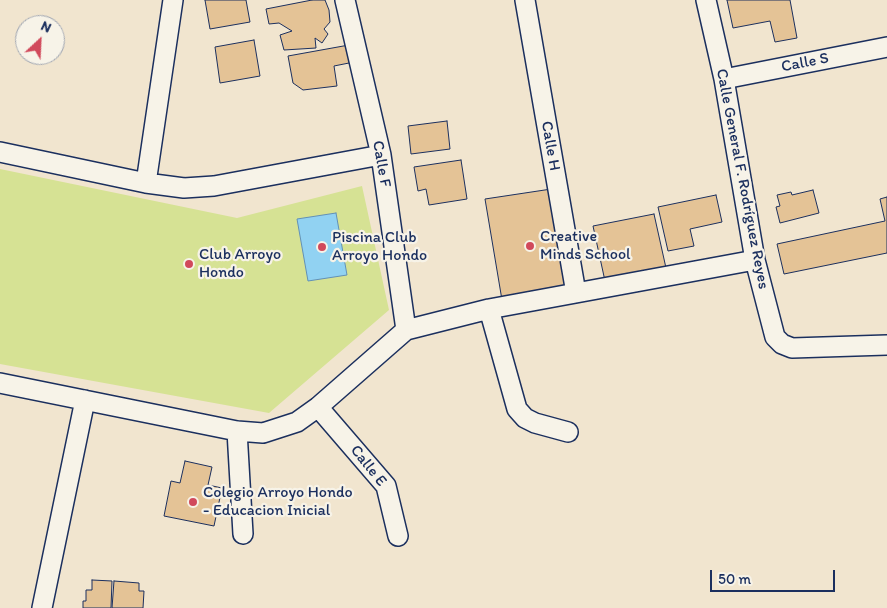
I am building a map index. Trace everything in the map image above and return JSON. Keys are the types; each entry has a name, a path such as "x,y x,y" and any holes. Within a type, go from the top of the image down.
{"street":[{"path":"146,183 173,0"},
{"name":"Calle F","path":"345,0 380,155 406,330"},
{"name":"Calle H","path":"525,0 576,293"},
{"name":"Calle General F. Rodríguez Reyes","path":"706,0 724,79 755,260 775,337 782,344 792,348 887,345"},
{"name":"Calle S","path":"724,79 887,47"},
{"path":"0,152 146,183 184,188 214,186 380,155"},
{"path":"0,382 237,431 263,433 297,422 318,407 406,330 488,309 755,260"},
{"path":"488,309 517,410 525,418 535,423 568,432"},
{"path":"42,608 85,400"},
{"name":"Calle E","path":"318,407 386,486 398,536"},
{"path":"237,431 243,534"}],"green space":[{"name":"Club Arroyo Hondo","path":"0,169 237,218 362,186 389,310 269,413 0,364"}],"water":[{"name":"Piscina Club Arroyo Hondo","path":"336,213 347,275 308,281 297,219"}],"building":[{"path":"205,0 246,0 250,22 210,29"},
{"path":"312,0 325,0 329,10 330,22 324,29 328,34 322,43 315,38 316,48 284,50 280,35 292,31 279,23 269,24 266,9"},
{"path":"727,0 790,0 797,38 775,42 770,21 733,28"},
{"path":"254,40 260,76 220,83 215,47"},
{"path":"349,45 354,62 334,66 337,86 303,90 293,83 288,56"},
{"path":"447,121 450,149 411,154 408,126"},
{"path":"461,160 467,199 429,205 426,189 418,191 414,167"},
{"name":"Creative Minds School","path":"558,188 576,293 503,306 485,199"},
{"path":"813,190 819,213 780,223 776,207 780,206 777,195 791,192 792,195"},
{"path":"716,195 722,222 690,229 694,246 668,251 658,207"},
{"path":"887,197 887,253 784,274 777,244 885,221 880,199"},
{"path":"654,214 666,268 605,281 593,226"},
{"name":"Colegio Arroyo Hondo - Educacion Inicial","path":"185,461 212,467 208,485 222,488 214,526 164,516 171,481 180,483"},
{"path":"92,580 112,581 111,608 83,608 83,601 86,601 86,590 92,590"},
{"path":"114,581 139,583 139,591 144,591 143,608 112,608"}],"place":[{"name":"Creative Minds School","path":"530,246"},
{"name":"Piscina Club Arroyo Hondo","path":"322,247"},
{"name":"Club Arroyo Hondo","path":"189,264"},
{"name":"Colegio Arroyo Hondo - Educacion Inicial","path":"193,502"}]}
